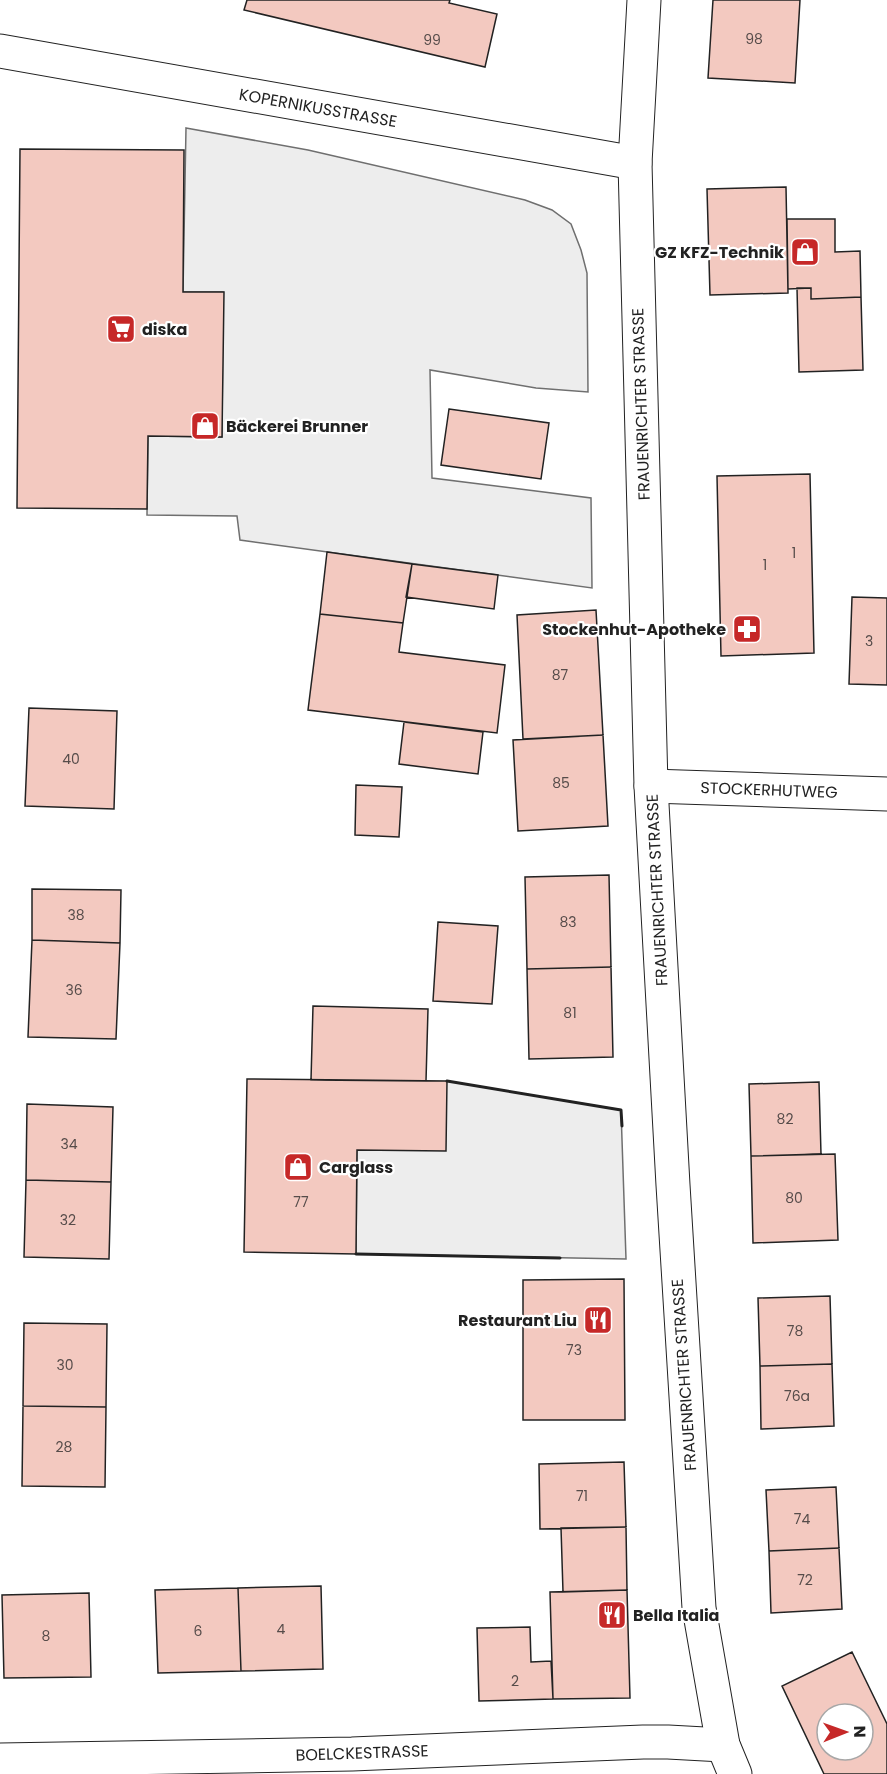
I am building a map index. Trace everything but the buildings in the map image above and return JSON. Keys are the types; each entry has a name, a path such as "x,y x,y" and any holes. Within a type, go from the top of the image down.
{"main road":[{"name":"FRAUENRICHTER STRASSE","path":"644,0 635,164 651,786 673,1196 699,1608 729,1760"},
{"name":"KOPERNIKUSSTRASSE","path":"0,51 635,164"},
{"name":"STOCKERHUTWEG","path":"651,786 887,794"},
{"name":"BOELCKESTRASSE","path":"0,1760 352,1754 668,1742 729,1760"}],"shaded area":[{"path":"186,128 308,150 525,200 552,210 571,224 587,273 588,392 536,388 430,370 432,478 591,498 592,588 240,540 237,516 147,515 148,436 222,437 223,292 183,292"},
{"path":"447,1081 621,1110 626,1259 356,1254 357,1150"}],"wall":[{"path":"447,1081 621,1110 622,1126"},
{"path":"356,1254 560,1258"}],"place":[{"name":"GZ KFZ-Technik","path":"805,252"},
{"name":"diska","path":"121,329"},
{"name":"Bäckerei Brunner","path":"205,426"},
{"name":"Stockenhut-Apotheke","path":"747,629"},
{"name":"Carglass","path":"298,1167"},
{"name":"Restaurant Liu","path":"598,1320"},
{"name":"Bella Italia","path":"612,1615"}]}
